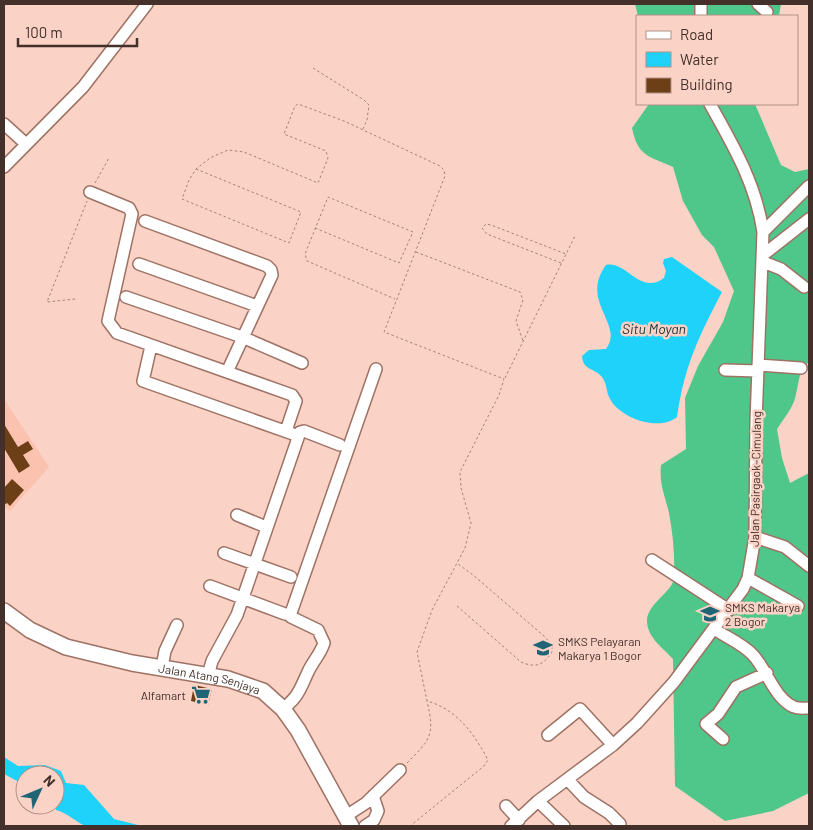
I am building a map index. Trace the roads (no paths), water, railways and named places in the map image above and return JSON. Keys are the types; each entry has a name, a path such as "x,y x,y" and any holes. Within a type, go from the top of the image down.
{"main road":[{"name":"Jalan Atang Senjaya","path":"4,611 46,639 66,647 132,663 164,660 210,669 228,679 256,688 287,706 349,821"}],"street":[{"path":"4,167 83,87 147,4"},
{"path":"758,4 767,12"},
{"name":"Jalan Pasirgaok–Cimulang","path":"514,824 538,801 613,745 637,723 674,682 729,610 748,578 755,537 758,368 763,258 762,232 759,206 749,179 711,105"},
{"path":"4,124 26,144"},
{"path":"762,232 809,186"},
{"path":"90,192 129,208 132,214 108,321 117,333 295,397 286,431"},
{"path":"804,287 763,258 809,218"},
{"path":"145,221 267,266 271,270 272,276 227,372"},
{"path":"139,264 257,306"},
{"path":"126,298 242,337 302,363"},
{"path":"151,346 143,381 299,436"},
{"path":"725,370 800,368"},
{"path":"287,706 299,694 309,670 320,657 324,643 318,630 291,617 291,613 376,369"},
{"path":"210,669 243,598 266,527 301,431 340,444"},
{"path":"237,515 266,527"},
{"path":"755,537 785,547 809,566"},
{"path":"224,553 291,577"},
{"path":"652,560 729,610"},
{"path":"748,578 798,606"},
{"path":"210,586 285,614"},
{"path":"164,660 177,625"},
{"path":"714,629 752,654 767,673 775,688 789,703 795,707 809,708"},
{"path":"724,739 708,728 706,724 718,714 736,687 767,673"},
{"path":"548,735 580,709 613,745"},
{"path":"349,821 400,770"},
{"path":"568,780 584,797 609,813 620,824"},
{"path":"365,826 374,820 378,811 377,802 373,796"},
{"path":"538,801 564,826"},
{"path":"506,806 514,824"}],"water":[{"name":"Situ Moyan","path":"672,257 722,292 706,323 688,367 677,417 669,421 651,423 631,417 615,406 610,399 604,379 587,367 582,356 589,350 606,349 610,340 610,331 597,290 599,278 606,265 620,267 648,283 664,278 666,271 663,263 664,259"},
{"path":"4,757 16,765 15,780 4,774"},
{"path":"65,781 66,783 84,785 114,819 142,826 85,826 65,814"}],"place":[{"name":"SMKS Makarya 2 Bogor","path":"710,614"},
{"name":"SMKS Pelayaran Makarya 1 Bogor","path":"543,648"},
{"name":"Alfamart","path":"201,695"}]}
